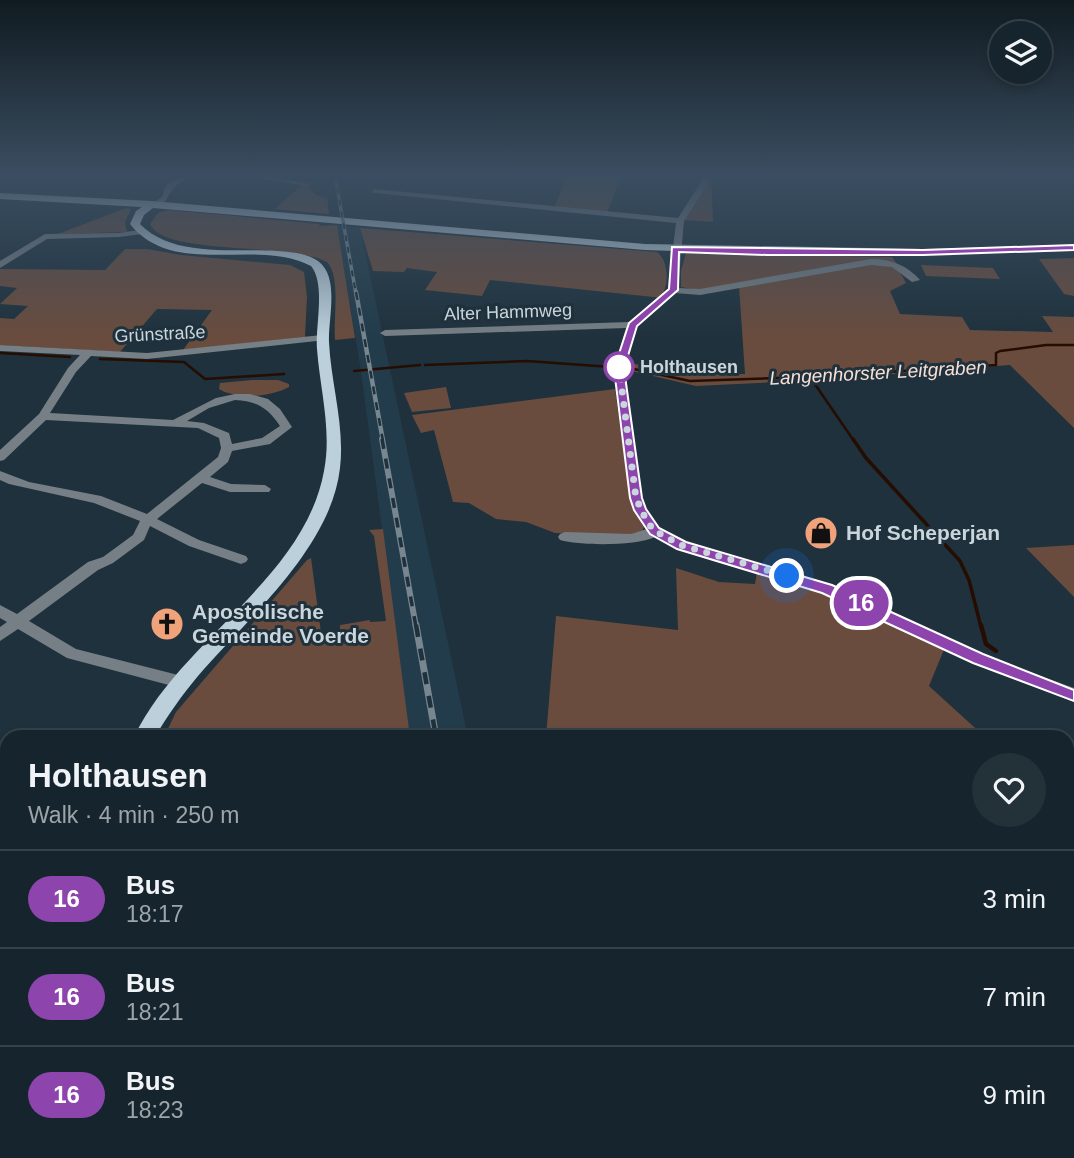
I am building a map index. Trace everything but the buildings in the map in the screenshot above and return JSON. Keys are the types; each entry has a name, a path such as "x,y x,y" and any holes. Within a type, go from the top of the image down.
{"main road":[{"path":"139,230 161,244 285,255 316,263 325,275 322,338 333,437 332,473 320,510 299,547 180,682 149,730"},
{"path":"454,230 620,244 798,252 923,253 1074,248"}],"street":[{"path":"0,265 45,237 119,236 139,230"},
{"path":"674,290 678,230"},
{"path":"915,281 899,267 886,262 871,262 700,292 674,290 632,325 620,362 619,383 640,510 655,531 681,545 827,589 978,659 1074,695"},
{"name":"Alter Hammweg","path":"385,333 632,325"},
{"name":"Grünstraße","path":"0,348 147,356 322,338"},
{"path":"0,457 43,416 72,370 87,354"},
{"path":"176,423 204,404 227,396 254,398 278,411 286,428 275,439 258,446 227,447"},
{"path":"0,635 93,566 108,560 139,537 141,528 150,519 224,459 227,447 225,436 200,425 43,416"},
{"path":"0,475 19,485 79,493 150,519 194,543 241,559"},
{"path":"201,478 230,488 265,489"},
{"path":"565,537 631,539 641,538 655,531"},
{"path":"0,611 72,654 180,682"}],"shaded area":[{"path":"68,230 127,232 58,234"},
{"path":"156,230 338,230 355,338 335,340 334,277 327,262 285,252 178,241"},
{"path":"338,230 360,230 467,730 409,730 361,372"},
{"path":"361,230 657,252 664,261 667,273 663,298 490,280 482,296 425,290 437,272 407,268 404,272 373,271"},
{"path":"125,249 147,249 181,255 290,265 304,272 307,297 305,337 183,350 212,310 157,309 120,352 0,345 0,318 14,319 28,306 0,304 17,288 0,286 0,269 105,270"},
{"path":"686,253 892,257 897,264 890,262 697,290 681,287 681,271"},
{"path":"1074,258 1074,296 1064,294 1039,259"},
{"path":"874,263 893,268 906,283 890,291 900,314 962,317 970,330 1053,332 1042,316 1074,317 1074,428 1010,365 696,386 627,370 626,362 684,374 745,374 739,286"},
{"path":"921,265 993,268 1000,279 926,276"},
{"path":"278,380 289,384 289,387 254,396 235,395 219,389 220,383"},
{"path":"446,387 451,408 412,412 404,393"},
{"path":"615,389 630,499 633,510 644,527 642,532 629,536 555,533 526,522 496,519 469,503 453,502 434,430 421,433 412,415"},
{"path":"383,529 409,730 167,730 176,712 311,558 322,640 340,636 340,625 370,620 386,621 374,536 369,530"},
{"path":"1074,545 1074,597 1026,548"},
{"path":"676,568 719,582 755,584 757,572 804,584 945,647 929,686 977,730 547,730 556,616 678,630"}],"waterway":[{"name":"Langenhorster Leitgraben","path":"810,377 996,365 996,353 1000,351 1046,345 1074,345"},
{"name":"Langenhorster Leitgraben","path":"0,353 70,357"},
{"name":"Langenhorster Leitgraben","path":"100,359 184,362 205,379 284,374"},
{"name":"Langenhorster Leitgraben","path":"425,365 527,361 611,367"},
{"name":"Langenhorster Leitgraben","path":"354,371 420,365"},
{"name":"Langenhorster Leitgraben","path":"629,368 690,381 810,377"},
{"path":"810,377 854,441"},
{"path":"853,439 866,458 960,561 969,580 981,627"},
{"path":"981,625 986,644 996,651"}],"railway":[{"path":"345,230 356,294"},
{"path":"356,292 383,441"},
{"path":"382,439 416,627"},
{"path":"416,625 435,730"}],"bus line":[{"name":"16","path":"1074,248 923,253 767,253 675,249 674,290 632,325 620,362 619,383 636,498 640,510 655,531 681,545 827,589 978,659 1074,695"}],"place":[{"name":"Holthausen","path":"619,367"},
{"name":"Hof Scheperjan","path":"821,533"},
{"name":"Apostolische Gemeinde Voerde","path":"167,624"}],"route":[{"path":"619,367 636,498 647,522 655,531 681,545 787,576"}]}
